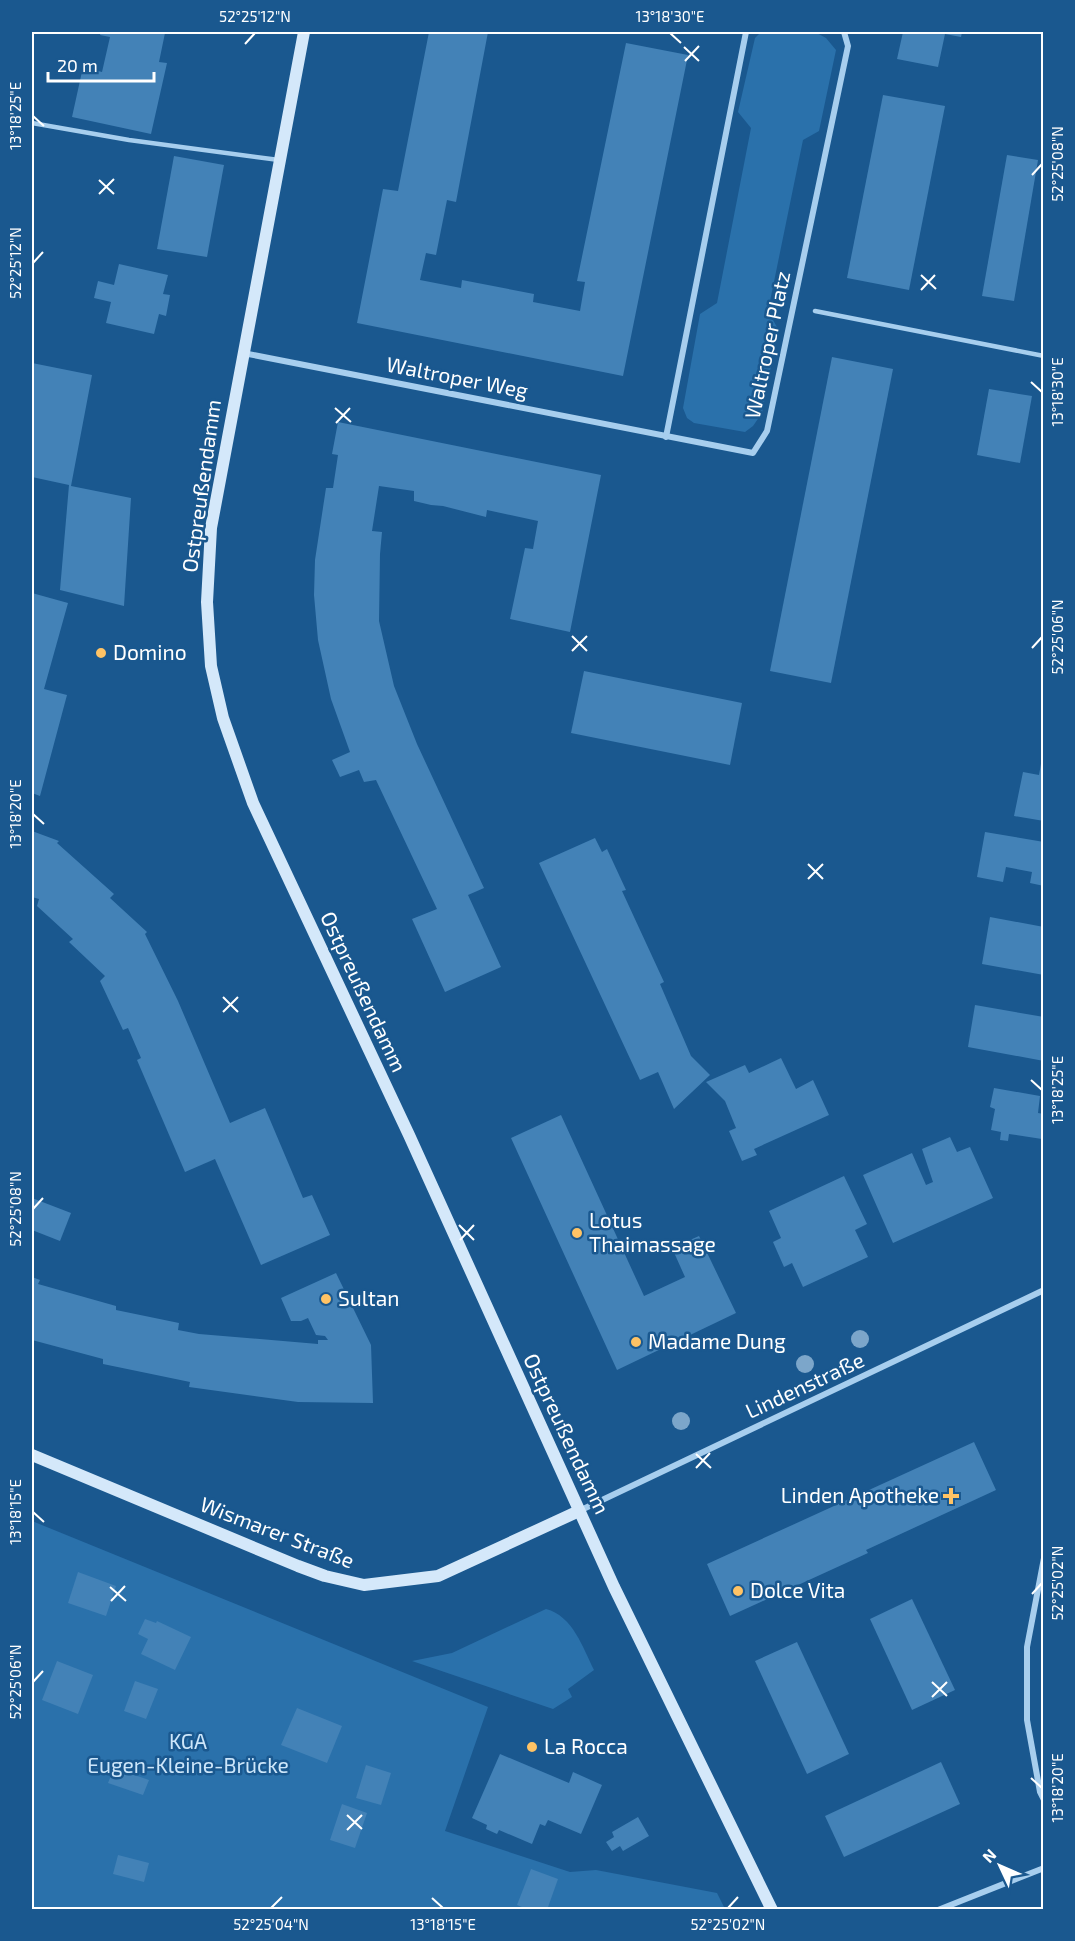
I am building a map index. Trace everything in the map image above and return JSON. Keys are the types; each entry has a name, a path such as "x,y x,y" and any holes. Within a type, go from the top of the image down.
{"main road":[{"name":"Ostpreußendamm","path":"304,32 211,528 207,603 212,666 223,718 253,803 395,1104 579,1510 772,1910"},
{"name":"Wismarer Straße","path":"32,1455 298,1566 325,1576 364,1585 438,1576 579,1510"}],"street":[{"path":"666,437 746,32"},
{"name":"Waltroper Platz","path":"666,437 753,453 767,431 848,46 844,32"},
{"name":"Waltroper Weg","path":"242,353 666,437"},
{"name":"Lindenstraße","path":"579,1510 1044,1290"},
{"path":"1044,1558 1027,1647 1029,1730 1044,1800"},
{"path":"938,1910 1044,1868"}],"lane":[{"path":"32,123 129,140 279,159"},
{"path":"815,311 1044,356"}],"green space":[{"path":"761,32 815,32 826,38 836,50 819,131 803,140 768,311 778,329 762,413 753,426 745,432 694,423 687,418 683,408 700,314 717,303 751,128 738,112 755,38"},
{"name":"KGA Eugen-Kleine-Brücke","path":"32,1521 488,1707 445,1831 570,1872 596,1870 717,1893 725,1909 32,1909"},
{"path":"546,1609 563,1618 570,1626 594,1670 568,1689 572,1697 553,1709 412,1661 452,1653"}],"building":[{"path":"101,32 165,33 159,62 167,63 151,134 72,117 83,67 102,72 110,37 100,35"},
{"path":"429,32 488,32 456,202 447,200 436,255 426,253 420,280 461,288 462,280 534,294 533,302 580,311 585,282 577,281 626,43 688,55 623,376 357,323 383,189 398,191"},
{"path":"903,32 962,32 961,37 945,34 938,67 897,59"},
{"path":"883,95 945,106 909,290 847,278"},
{"path":"1007,155 1038,160 1014,301 982,296"},
{"path":"174,156 224,165 207,257 157,249"},
{"path":"119,264 168,275 163,294 170,295 166,316 159,314 154,334 106,323 111,302 94,298 98,281 114,285"},
{"path":"832,357 893,369 831,683 770,671"},
{"path":"32,363 92,375 71,486 131,498 124,606 60,590 69,485 32,477"},
{"path":"989,389 1032,396 1020,463 977,455"},
{"path":"338,422 601,475 570,632 510,619 525,548 533,549 538,521 487,510 486,517 431,505 414,501 414,491 379,486 372,531 382,532 379,621 394,686 417,744 484,888 468,895 501,967 445,992 412,919 437,909 376,780 364,782 359,770 340,777 332,760 350,752 331,699 318,640 314,595 315,560 326,488 333,488 338,455 332,454"},
{"path":"32,593 68,603 44,689 67,695 40,796 32,793"},
{"path":"584,671 742,703 730,765 571,733"},
{"path":"1042,758 1044,821 1014,816 1023,772 1039,775"},
{"path":"32,831 59,841 57,843 114,894 110,898 147,932 145,934 178,1001 230,1123 265,1108 303,1198 312,1195 330,1235 261,1265 215,1159 185,1172 137,1060 141,1058 128,1028 123,1030 100,981 105,976 69,942 73,939 37,906 39,899 32,897"},
{"path":"985,832 1044,842 1044,886 1030,883 1032,872 1006,867 1003,882 977,877"},
{"path":"595,838 602,852 607,849 626,890 622,891 664,982 660,984 691,1056 710,1075 674,1109 658,1072 640,1080 539,863"},
{"path":"990,917 1044,927 1044,975 982,964"},
{"path":"975,1005 1044,1017 1044,1061 968,1047"},
{"path":"781,1058 796,1089 813,1080 829,1115 754,1149 757,1155 742,1161 729,1131 736,1128 725,1101 706,1082 745,1065 749,1073"},
{"path":"994,1088 1040,1096 1038,1113 1044,1114 1042,1139 1009,1134 1008,1141 1000,1140 1001,1132 991,1130 995,1109 990,1107"},
{"path":"561,1115 644,1296 685,1277 672,1248 699,1236 736,1313 617,1370 511,1138"},
{"path":"950,1137 957,1152 970,1147 993,1198 893,1243 863,1175 912,1153 926,1185 933,1182 922,1149"},
{"path":"844,1176 867,1224 855,1230 868,1257 803,1287 792,1263 784,1267 773,1242 781,1238 769,1211"},
{"path":"32,1198 71,1213 60,1241 32,1230"},
{"path":"336,1273 371,1345 373,1403 298,1402 189,1387 190,1382 103,1364 103,1359 32,1340 32,1277 40,1280 38,1284 116,1306 116,1310 179,1323 178,1330 199,1334 318,1344 318,1340 328,1340 325,1336 316,1335 308,1318 291,1321 281,1298"},
{"path":"974,1442 996,1490 866,1550 868,1553 730,1616 707,1564"},
{"path":"78,1572 116,1586 106,1616 68,1603"},
{"path":"912,1599 955,1690 912,1710 870,1619"},
{"path":"145,1619 156,1623 157,1621 191,1637 175,1670 141,1654 148,1639 138,1634"},
{"path":"797,1642 849,1754 807,1774 755,1661"},
{"path":"57,1661 93,1675 78,1714 42,1700"},
{"path":"135,1681 158,1689 146,1719 124,1711"},
{"path":"297,1708 342,1726 327,1763 281,1745"},
{"path":"500,1754 569,1783 573,1772 602,1785 581,1834 548,1820 545,1826 540,1824 532,1844 499,1830 497,1834 486,1829 487,1825 472,1818"},
{"path":"941,1762 960,1804 844,1857 825,1816"},
{"path":"366,1765 391,1773 381,1805 356,1798"},
{"path":"114,1768 149,1780 143,1795 108,1783"},
{"path":"342,1804 367,1813 355,1848 330,1840"},
{"path":"638,1817 649,1836 623,1851 620,1846 612,1851 606,1842 614,1837 612,1832"},
{"path":"118,1855 149,1863 144,1882 113,1874"},
{"path":"531,1869 558,1879 547,1910 529,1910 517,1905"}],"place":[{"name":"Domino","path":"101,653"},
{"name":"Lotus Thaimassage","path":"577,1233"},
{"name":"Sultan","path":"326,1299"},
{"name":"Madame Dung","path":"636,1342"},
{"name":"Linden Apotheke","path":"951,1496"},
{"name":"Dolce Vita","path":"738,1591"},
{"name":"La Rocca","path":"532,1747"}]}
